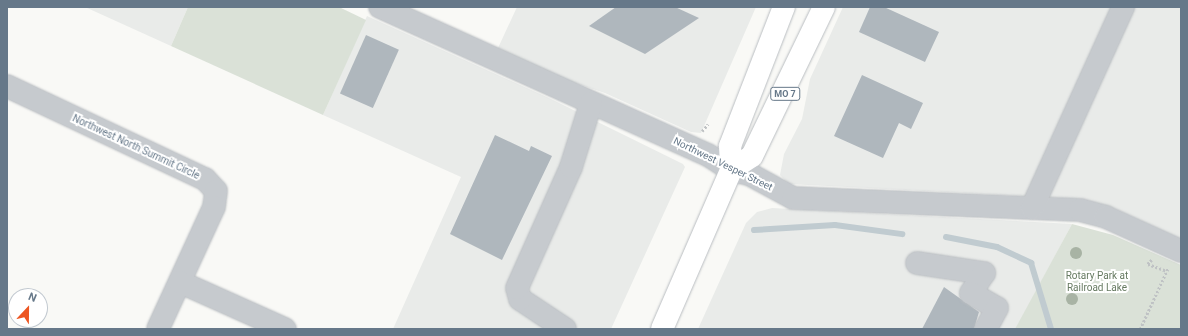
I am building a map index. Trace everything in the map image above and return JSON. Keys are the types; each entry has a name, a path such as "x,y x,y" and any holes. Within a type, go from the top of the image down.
{"main road":[{"path":"662,329 731,170 730,146 784,7"},
{"name":"MO 7","path":"731,170 752,156 824,7"}],"street":[{"name":"Northwest Vesper Street","path":"380,7 713,157 731,170 748,174 793,198 1080,210 1106,217 1179,250"},
{"path":"1032,208 1124,7"},
{"name":"Northwest North Summit Circle","path":"7,86 204,179 216,191 214,207 180,282"},
{"path":"565,329 520,299 517,288 571,167 591,103"},
{"path":"917,262 984,272 971,293 997,308 986,329"},
{"path":"158,329 180,282 285,329"}],"path":[{"path":"1140,329 1179,250"}],"shaded area":[{"path":"85,7 188,7 171,46"},
{"path":"517,7 756,7 701,133 691,132 605,93 557,77 498,48"},
{"path":"843,7 1181,7 1181,239 1109,206 1082,199 789,184 780,175 784,154 802,119 810,79"},
{"path":"367,16 549,98 683,164 685,167 611,329 393,329 461,177 323,115"},
{"path":"772,208 1072,224 1016,329 698,329 746,223 757,212"}],"green space":[{"path":"188,7 339,7 366,20 323,115 171,46"},
{"name":"Rotary Park at Railroad Lake","path":"1072,224 1113,235 1181,265 1181,329 1015,329"}],"building":[{"path":"616,7 675,7 699,18 645,54 589,26"},
{"path":"870,7 884,7 939,32 925,62 859,32"},
{"path":"366,35 399,50 373,108 340,93"},
{"path":"862,75 923,103 911,129 899,123 883,158 834,136"},
{"path":"495,135 529,151 531,146 552,156 502,260 450,234"},
{"path":"944,287 979,312 974,329 922,329"}],"waterway":[{"path":"754,230 835,225 902,234"},
{"path":"946,237 997,247 1031,263 1051,329"}]}
